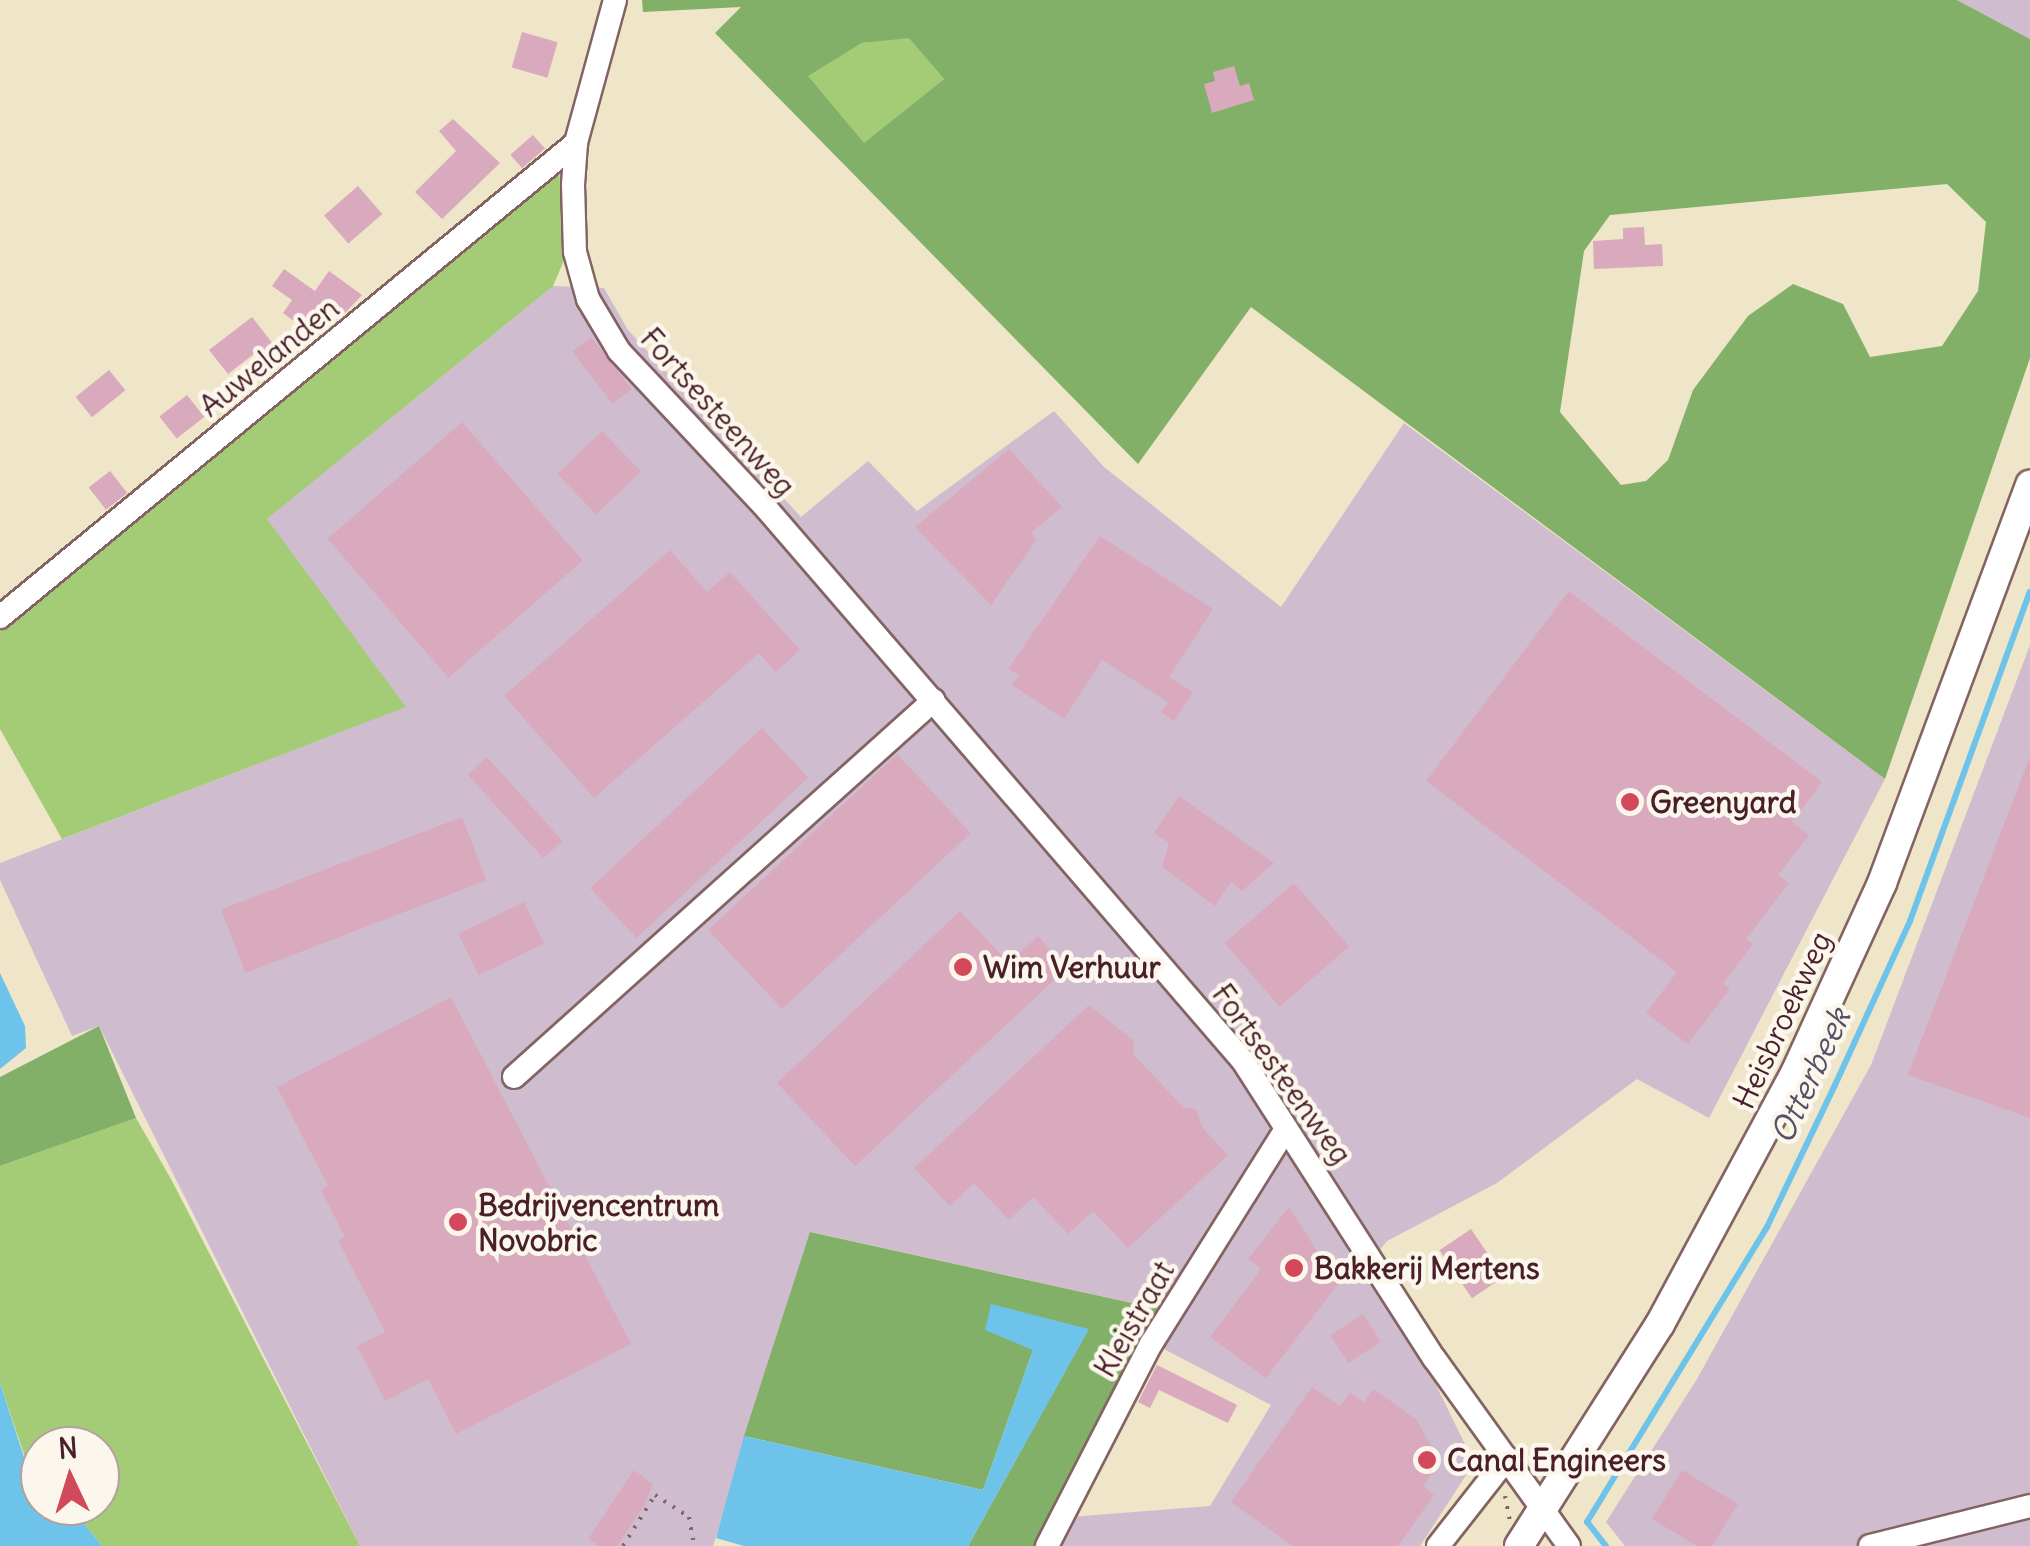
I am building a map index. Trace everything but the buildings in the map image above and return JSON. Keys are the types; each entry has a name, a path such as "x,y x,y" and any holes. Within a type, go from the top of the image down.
{"main road":[{"name":"Heisbroekweg","path":"1520,1543 1542,1514 1728,1207 1796,1071 1882,883 2030,485"}],"street":[{"name":"Fortsesteenweg","path":"615,0 576,144 575,252 588,299 620,351 934,700 1243,1061 1542,1514 1569,1546"},
{"name":"Auwelanden","path":"0,616 576,144"},
{"path":"514,1077 934,700"},
{"name":"Kleistraat","path":"1047,1546 1151,1344 1286,1130"},
{"path":"1438,1546 1507,1458"},
{"path":"1870,1546 2030,1506"}],"path":[{"path":"1507,1458 1506,1510 1520,1543"},
{"path":"622,1546 655,1495 689,1517 694,1546"}],"shaded area":[{"path":"1957,0 2030,0 2030,39"},
{"path":"553,286 604,288 628,330 801,517 868,461 917,511 1054,411 1104,467 1281,607 1404,423 1885,779 1709,1118 1637,1079 1497,1183 1387,1241 1364,1270 1423,1358 1474,1463 1420,1546 1057,1546 1070,1517 1210,1506 1271,1405 1160,1347 1159,1309 811,1232 713,1546 360,1546 99,1026 72,1036 0,880 0,863 405,707 266,519"},
{"path":"2030,645 2030,1546 1625,1546 1606,1522 1697,1379 1871,1065"}],"green space":[{"path":"642,0 1957,0 2030,39 2030,358 1885,779 1251,307 1138,464 715,33 741,7 643,12","holes":["909,38 944,79 864,143 808,76 862,43","1947,184 1986,222 1978,291 1942,346 1870,357 1843,304 1793,284 1748,316 1693,390 1668,460 1646,481 1621,485 1560,412 1584,251 1610,215"]},
{"path":"909,37 944,79 864,144 807,76 862,43"},
{"path":"559,168 565,258 553,286 267,519 406,707 62,839 0,729 0,631"},
{"path":"99,1026 136,1118 0,1166 0,1077"},
{"path":"136,1118 360,1546 102,1546 86,1526 120,1526 120,1426 20,1426 20,1442 0,1383 0,1166"},
{"path":"810,1232 1159,1309 1042,1546 968,1546 1088,1330 1033,1350 983,1490 744,1436"}],"water":[{"path":"0,973 25,1026 26,1048 0,1069"},
{"path":"991,1304 1089,1329 968,1546 744,1546 716,1538 744,1436 983,1490 1033,1350 985,1330"},
{"path":"0,1383 20,1445 20,1526 86,1526 102,1546 0,1546"}],"waterway":[{"name":"Otterbeek","path":"1606,1546 1587,1522 1767,1227 1835,1085 1910,921 2030,592"}],"place":[{"name":"Greenyard","path":"1630,802"},
{"name":"Wim Verhuur","path":"963,967"},
{"name":"Bedrijvencentrum Novobric","path":"458,1222"},
{"name":"Bakkerij Mertens","path":"1294,1268"},
{"name":"Canal Engineers","path":"1427,1460"}]}
